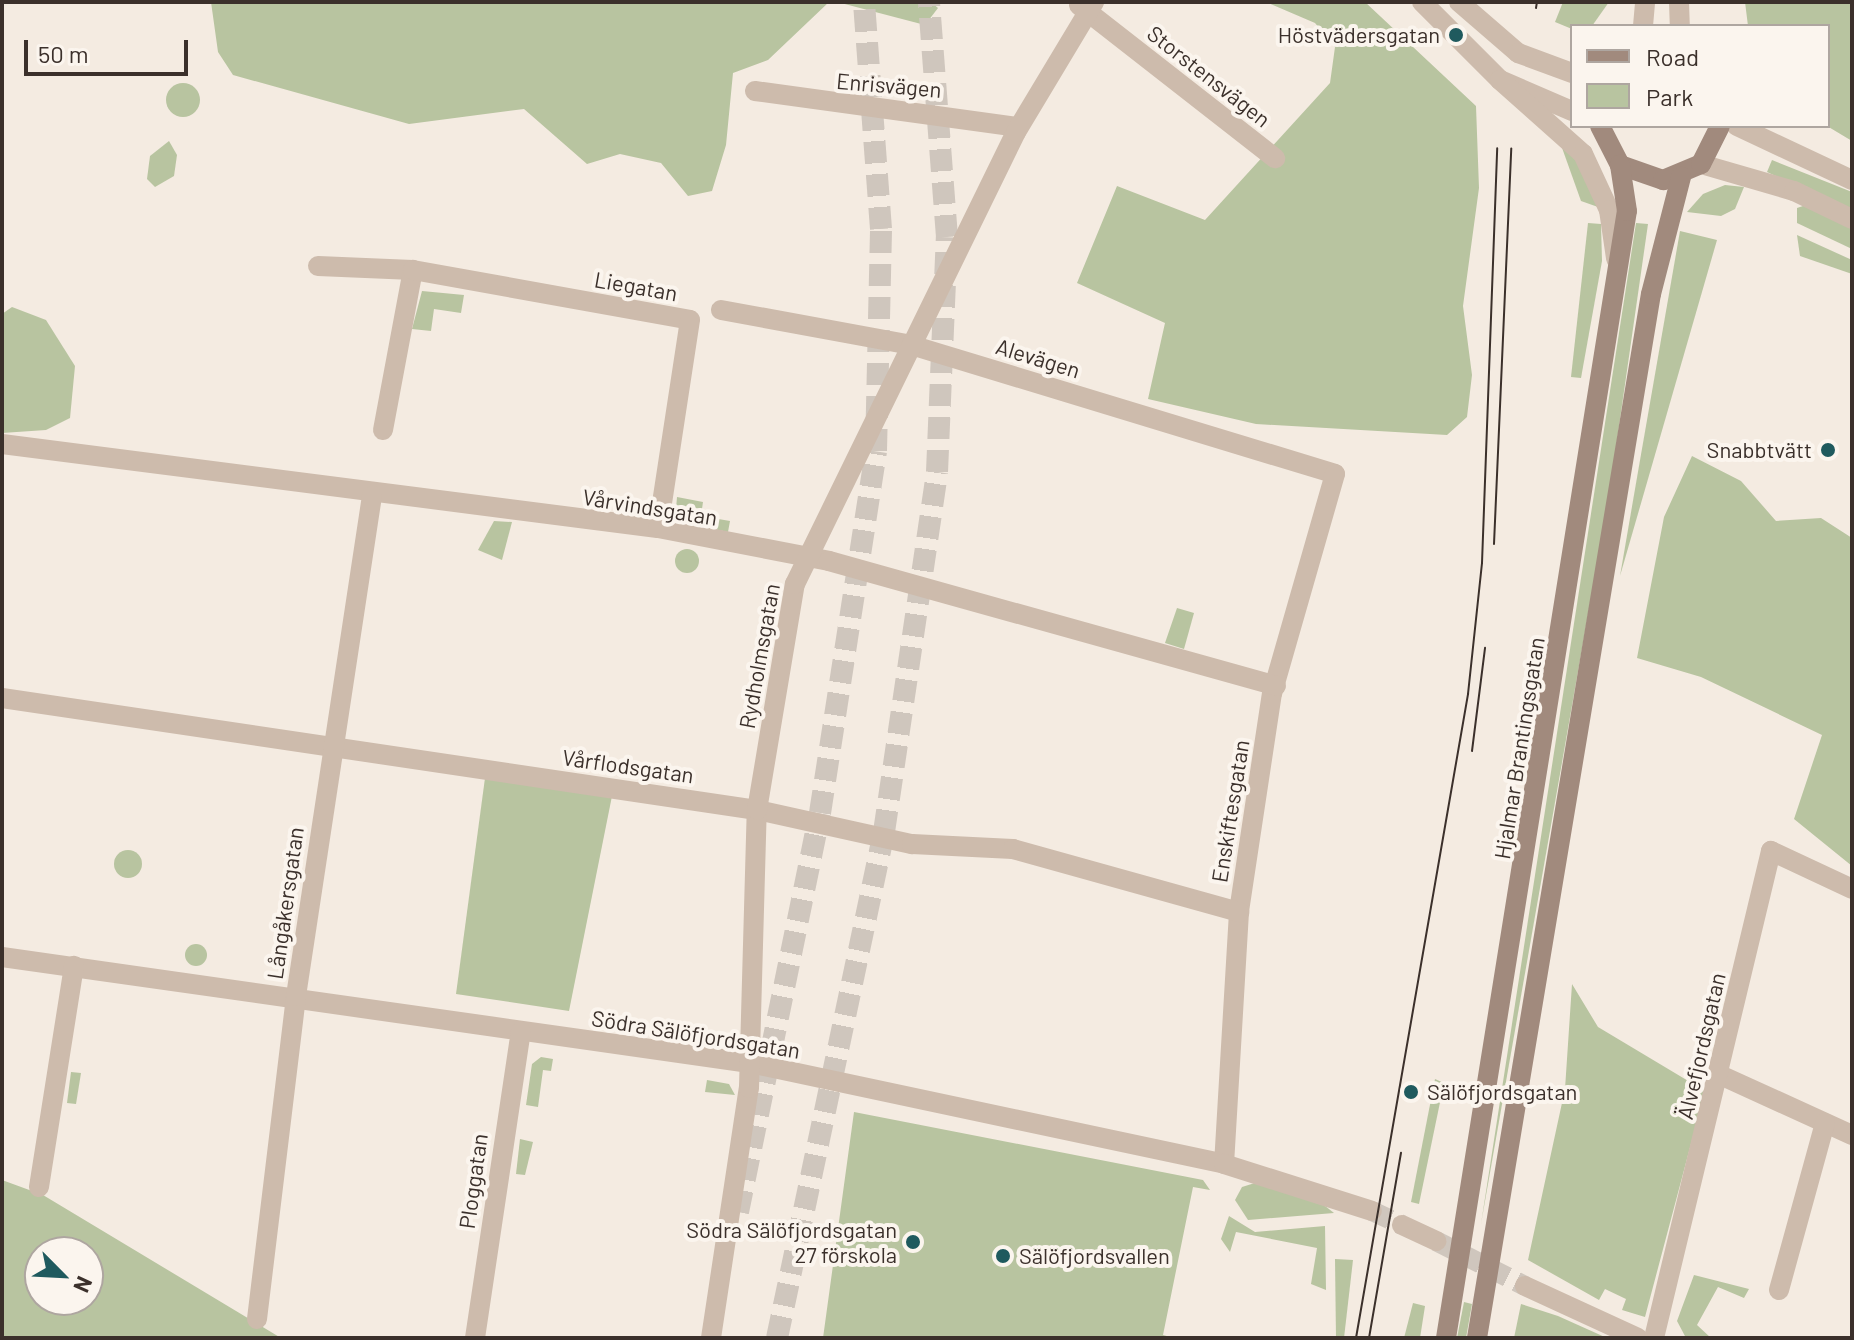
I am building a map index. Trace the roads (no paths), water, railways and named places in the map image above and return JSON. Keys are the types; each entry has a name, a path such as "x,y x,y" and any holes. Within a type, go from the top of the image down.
{"main road":[{"name":"Hjalmar Brantingsgatan","path":"1446,1338 1616,258 1627,211 1620,165 1598,128"},
{"path":"1620,165 1644,178 1681,177 1701,164 1719,128"},
{"path":"1477,1338 1651,294 1681,177"}],"street":[{"path":"1422,2 1500,80 1583,154 1609,210 1616,258"},
{"path":"1459,2 1518,53 1570,72"},
{"path":"1643,24 1645,2"},
{"path":"1679,2 1680,24"},
{"name":"Rydholmsgatan","path":"711,1338 750,1063 757,810 805,558 1019,127 1086,5"},
{"name":"Storstensvägen","path":"1086,5 1275,158"},
{"path":"1500,80 1570,110"},
{"name":"Enrisvägen","path":"755,91 1019,127"},
{"path":"1741,128 1852,180"},
{"path":"1701,164 1794,191 1852,219"},
{"name":"Liegatan","path":"318,266 413,270 690,320 658,528"},
{"path":"383,430 413,270"},
{"name":"Alevägen","path":"721,310 911,345 1335,474"},
{"name":"Vårvindsgatan","path":"2,444 372,496 658,528 805,558 1276,686"},
{"name":"Enskiftesgatan","path":"1224,1164 1239,912 1276,686 1335,474"},
{"name":"Långåkersgatan","path":"257,1319 296,996 331,747 372,496"},
{"name":"Vårflodsgatan","path":"2,698 757,810 912,844 1013,849 1239,912"},
{"name":"Älvefjordsgatan","path":"1654,1338 1771,851 1852,889"},
{"name":"Södra Sälöfjordsgatan","path":"2,957 296,996 750,1063 1224,1164 1372,1211"},
{"path":"39,1187 74,966"},
{"name":"Ploggatan","path":"475,1338 521,1031"},
{"path":"1718,1074 1852,1135"},
{"path":"1779,1290 1825,1123"},
{"path":"1402,1225 1436,1241"},
{"path":"1525,1286 1638,1338"}],"tunnel":[{"path":"738,1212 820,813 876,451 881,229 864,2"},
{"path":"777,1338 884,832 937,472 947,237 929,2"},
{"path":"1372,1211 1402,1225"},
{"path":"1436,1241 1525,1286"}],"tram line":[{"path":"1536,8 1537,2"},
{"path":"1356,1338 1468,694 1482,563 1497,148"},
{"path":"1494,544 1511,148"},
{"path":"1472,751 1485,648"},
{"path":"1369,1338 1401,1153"}],"place":[{"name":"Höstvädersgatan","path":"1456,35"},
{"name":"Snabbtvätt","path":"1828,450"},
{"name":"Sälöfjordsgatan","path":"1411,1092"},
{"name":"Södra Sälöfjordsgatan 27 förskola","path":"913,1242"},
{"name":"Sälöfjordsvallen","path":"1003,1256"}]}
